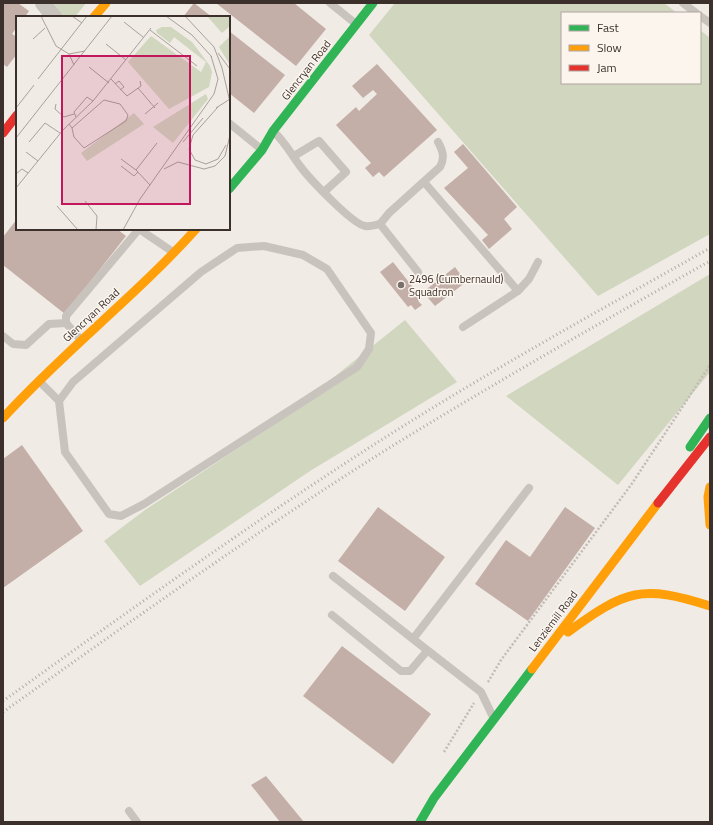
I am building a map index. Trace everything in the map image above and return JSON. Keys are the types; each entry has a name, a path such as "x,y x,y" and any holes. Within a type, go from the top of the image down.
{"street":[{"path":"43,3 53,16"},
{"path":"95,16 106,3"},
{"name":"Glencryan Road","path":"230,188 262,150 273,131 373,3"},
{"path":"3,133 16,116"},
{"name":"Glencryan Road","path":"3,418 38,380 175,254 195,230"},
{"path":"619,553 710,418"},
{"name":"Lenziemill Road","path":"420,822 434,798 619,553 710,437"},
{"path":"710,487 708,497 710,525"},
{"path":"552,643 613,602 636,593 649,591 668,593 710,606"}],"lane":[{"path":"330,3 357,24"},
{"path":"683,3 695,12"},
{"path":"701,17 710,23"},
{"path":"230,124 262,150"},
{"path":"273,131 286,144 301,166 324,192 350,218 364,226 380,224 389,212 440,167 444,160 442,149 438,142"},
{"path":"294,156 319,141 346,172 324,192"},
{"path":"424,182 518,291"},
{"path":"380,224 418,272"},
{"path":"81,340 66,323 66,316 138,230"},
{"path":"140,230 175,254"},
{"path":"38,380 59,401 65,452 109,514 121,516 144,504 357,367 369,349 371,333 327,269 302,255 264,246 237,248 201,272 72,382 59,401"},
{"path":"463,327 518,291 529,279 538,262"},
{"path":"3,336 13,344 26,345 49,324 66,323"},
{"path":"413,639 529,488"},
{"path":"333,576 427,651 482,692 494,719"},
{"path":"332,615 402,671 410,671 427,651"},
{"path":"129,811 137,822"}],"path":[{"path":"482,692 501,660 631,485 710,365"}],"green space":[{"path":"54,3 86,3 76,16 61,16"},
{"path":"395,3 664,3 676,12 561,12 561,84 701,84 701,31 710,38 710,234 598,296 369,35"},
{"path":"710,274 710,372 618,485 506,396"},
{"path":"405,320 457,382 310,471 140,586 104,541 145,510 278,422"}],"building":[{"path":"3,3 18,3 29,11 26,16 16,16 16,28 12,34 16,36 16,55 7,67 3,64"},
{"path":"194,3 211,16 184,16"},
{"path":"216,3 294,3 326,29 296,66"},
{"path":"230,32 285,75 254,113 230,94"},
{"path":"377,64 437,130 384,177 379,172 373,177 365,168 371,163 336,125 356,107 359,111 377,94 373,90 363,98 352,86"},
{"path":"463,144 517,207 504,219 512,229 489,249 482,240 488,235 444,188 468,168 454,152"},
{"path":"16,220 16,230 118,230 126,236 65,314 3,265 3,237"},
{"name":"2496 (Cumbernauld) Squadron","path":"393,262 422,299 418,301 422,305 415,310 411,305 408,307 380,272"},
{"name":"2496 (Cumbernauld) Squadron","path":"455,267 466,282 435,306 423,292"},
{"path":"22,445 83,531 3,588 3,459"},
{"path":"378,507 445,557 405,611 338,561"},
{"path":"565,507 595,528 528,621 475,584 506,540 530,557"},
{"path":"342,646 431,714 393,764 303,696"},
{"path":"266,776 304,822 280,822 251,785"}],"railway":[{"path":"3,701 242,532 389,435 508,363 710,248"},
{"path":"3,712 198,574 397,443 514,373 710,261"}],"traffic: fast":[{"path":"230,188 262,150 273,131 373,3"},
{"path":"690,447 710,418"},
{"path":"420,822 434,798 532,669"}],"traffic: slow":[{"path":"95,16 106,3"},
{"path":"3,418 26,393 173,254 195,230"},
{"path":"710,487 708,497 710,525"},
{"path":"532,669 658,503"},
{"path":"568,632 605,607 635,595 650,593 667,595 710,606"}],"traffic: jam":[{"path":"3,133 16,116"},
{"path":"658,503 710,437"}],"place":[{"name":"2496 (Cumbernauld) Squadron","path":"401,285"}]}
